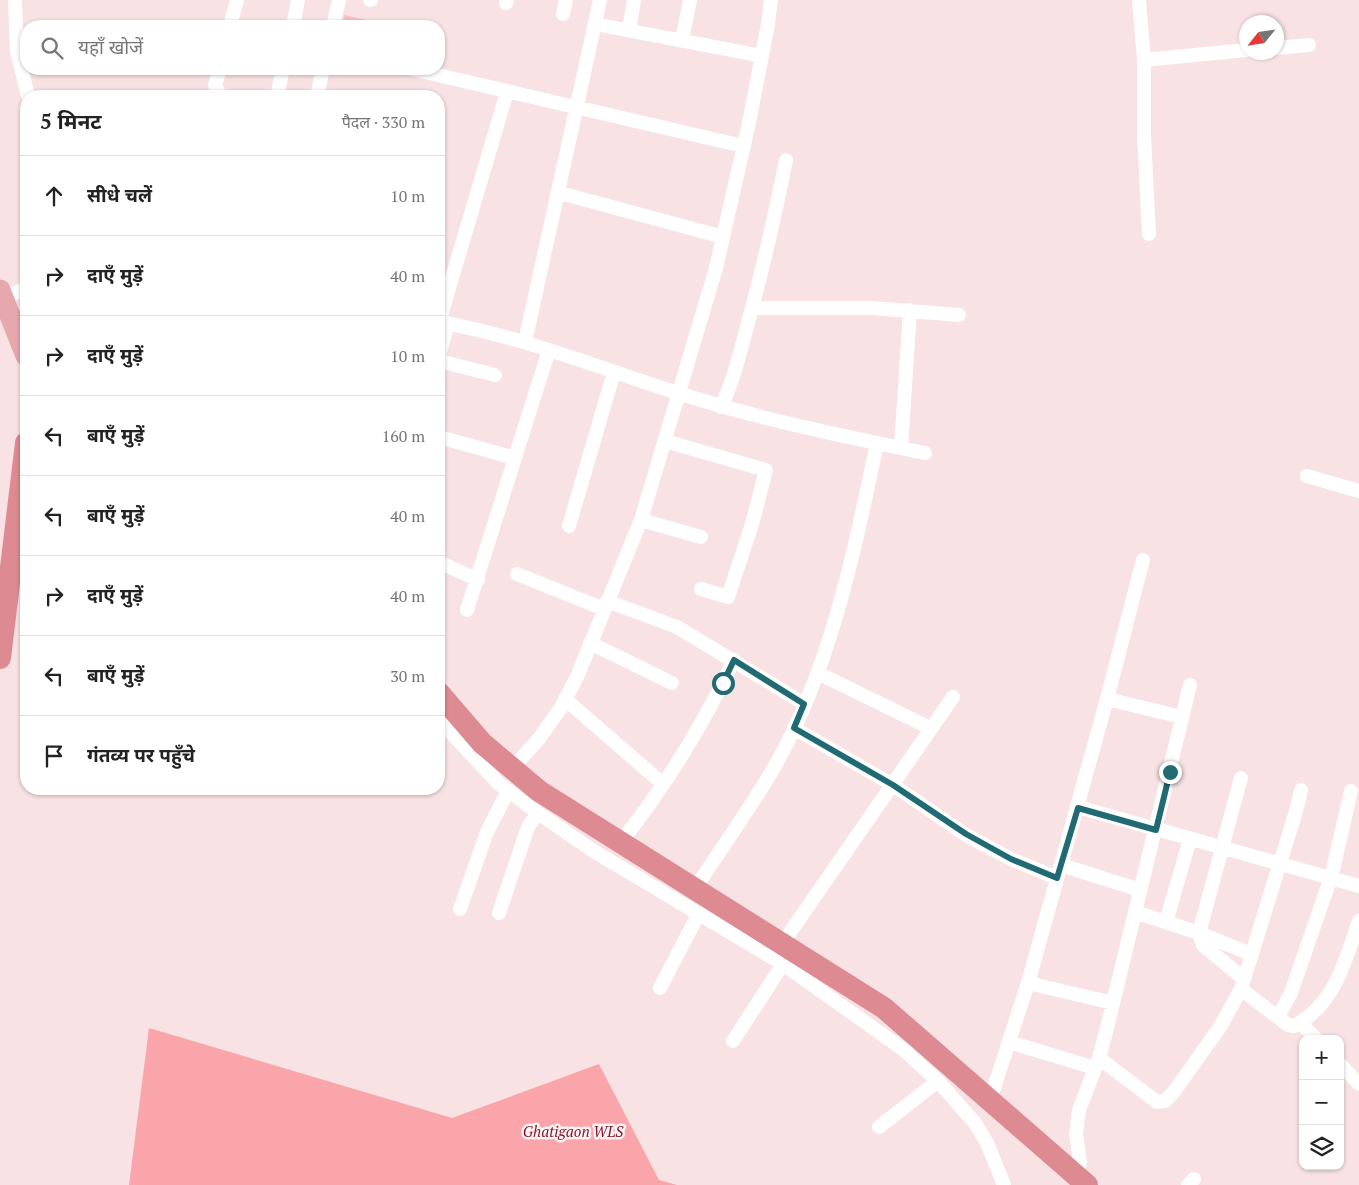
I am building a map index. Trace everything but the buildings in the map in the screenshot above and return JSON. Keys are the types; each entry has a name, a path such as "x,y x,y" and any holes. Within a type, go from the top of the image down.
{"highway":[{"path":"0,658 7,548 20,476"},
{"path":"445,700 482,743 539,791 694,890 782,954 884,1008 1082,1180"}],"main road":[{"path":"2,295 8,330 20,347"}],"street":[{"path":"14,0 17,51 20,63"},
{"path":"232,20 237,0"},
{"path":"293,20 298,0"},
{"path":"334,20 339,0"},
{"path":"563,14 566,0"},
{"path":"525,342 560,193 600,0"},
{"path":"629,30 634,0"},
{"path":"682,40 690,0"},
{"path":"511,769 538,740 565,700 577,676 641,520 716,268 762,56 771,0"},
{"path":"1139,0 1144,60 1144,135 1149,234"},
{"path":"595,24 762,56"},
{"path":"1284,47 1309,45"},
{"path":"1144,60 1239,51"},
{"path":"23,75 27,90"},
{"path":"218,75 216,85 218,90"},
{"path":"278,90 282,75"},
{"path":"318,90 322,75"},
{"path":"437,75 743,146"},
{"path":"445,311 507,92"},
{"path":"721,407 731,386 772,232 786,160"},
{"path":"560,193 723,237"},
{"path":"2,295 20,290"},
{"path":"752,308 872,308 959,315"},
{"path":"901,448 910,310"},
{"path":"445,323 525,342 721,407 925,453"},
{"path":"467,610 549,350"},
{"path":"445,362 495,375"},
{"path":"569,526 614,372"},
{"path":"445,439 515,458"},
{"path":"664,441 766,470 753,521 728,597 701,589"},
{"path":"694,890 774,766 794,728 818,672 838,611 860,523 876,443"},
{"path":"1307,476 1359,491"},
{"path":"641,520 701,537"},
{"path":"990,1100 1028,983 1078,808 1096,734 1144,560"},
{"path":"445,565 478,580"},
{"path":"517,574 677,627 804,704"},
{"path":"590,642 672,683"},
{"path":"620,843 644,813 682,756 734,660"},
{"path":"818,672 930,728"},
{"path":"1082,1180 1076,1134 1079,1110 1097,1063 1113,1003 1190,684"},
{"path":"733,1041 782,954 930,728 953,697"},
{"path":"1107,698 1182,717"},
{"path":"565,700 663,784"},
{"path":"445,726 498,783 538,813 595,852 699,913 782,954 904,1050 938,1081 975,1123 987,1143 1004,1185"},
{"path":"794,728 893,785 966,834 1011,859 1140,890"},
{"path":"1241,778 1224,848 1199,934 1203,944 1278,1017 1294,1026 1301,1023 1323,1004 1332,993 1359,921"},
{"path":"1009,1042 1097,1063 1157,1102 1165,1101 1220,1027 1242,984 1301,790"},
{"path":"460,909 487,832 508,791"},
{"path":"1278,1017 1291,993 1330,878 1342,837 1351,792"},
{"path":"1078,808 1359,886"},
{"path":"499,913 528,827 538,813"},
{"path":"1166,922 1190,839"},
{"path":"1135,912 1251,954"},
{"path":"660,988 699,913"},
{"path":"1028,983 1113,1003"},
{"path":"1301,1023 1312,1035"},
{"path":"1344,1068 1359,1084"},
{"path":"879,1127 938,1081"}],"green space":[{"name":"Ghatigaon WLS","path":"149,1028 452,1118 599,1064 659,1180 677,1185 129,1185"}],"route":[{"path":"723,683 734,660 804,704 794,728 893,785 966,834 1011,859 1057,878 1078,808 1156,830 1170,772"}]}
